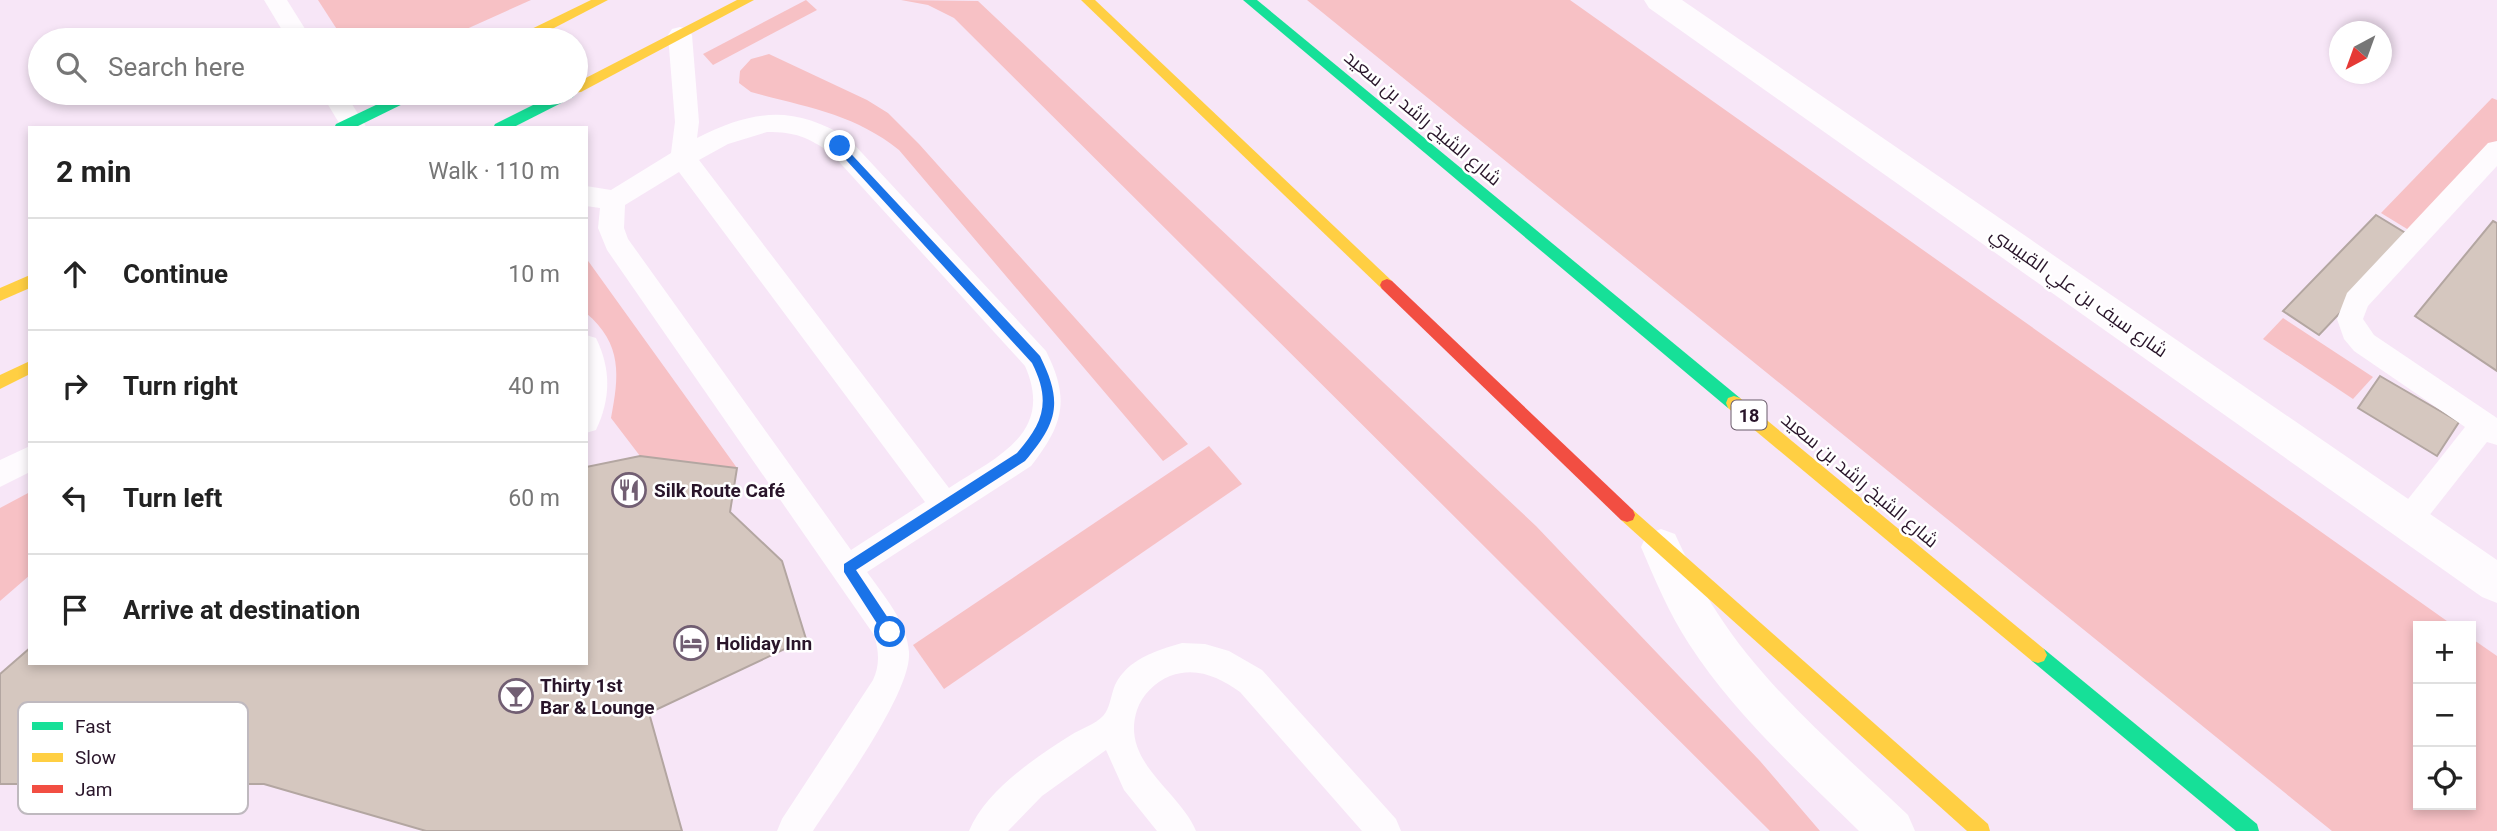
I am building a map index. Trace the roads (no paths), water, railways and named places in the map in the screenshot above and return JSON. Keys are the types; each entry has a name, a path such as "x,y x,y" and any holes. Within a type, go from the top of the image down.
{"main road":[{"path":"545,28 602,0"},
{"path":"588,83 748,0"},
{"path":"1087,0 1661,547 1981,831"},
{"name":"شارع الشيخ راشد بن سعيد","path":"1249,0 2250,831"},
{"path":"349,126 389,105"},
{"path":"504,126 545,105"},
{"path":"0,295 28,282"},
{"path":"0,382 28,368"}],"street":[{"name":"شارع سيف بن علي القبيسي","path":"1660,0 2497,584"},
{"path":"1661,547 1691,613 1743,684 1892,831"}],"lane":[{"path":"275,0 292,28"},
{"path":"680,35 687,122 683,158 946,507"},
{"path":"339,105 349,126"},
{"path":"794,831 884,691 893,671 894,650 890,632 848,568 616,243 596,199 683,158 737,128 767,122 796,123 821,131 840,146 1036,359 1048,382 1049,408 1040,434 1021,457 848,568"},
{"path":"2407,522 2491,428 2377,354 2354,331 2350,319 2356,301 2497,149"},
{"path":"588,352 594,369 595,386 588,413"},
{"path":"0,474 28,459"},
{"path":"1179,831 1126,761 1120,743 1119,724 1123,705 1145,674 1162,663 1180,657 1199,656 1236,668 1251,681 1384,831"},
{"path":"986,831 1030,785 1073,751 1119,724"}],"place":[{"name":"Silk Route Café","path":"629,490"},
{"name":"Holiday Inn","path":"691,643"},
{"name":"Thirty 1st Bar & Lounge","path":"516,696"}]}
